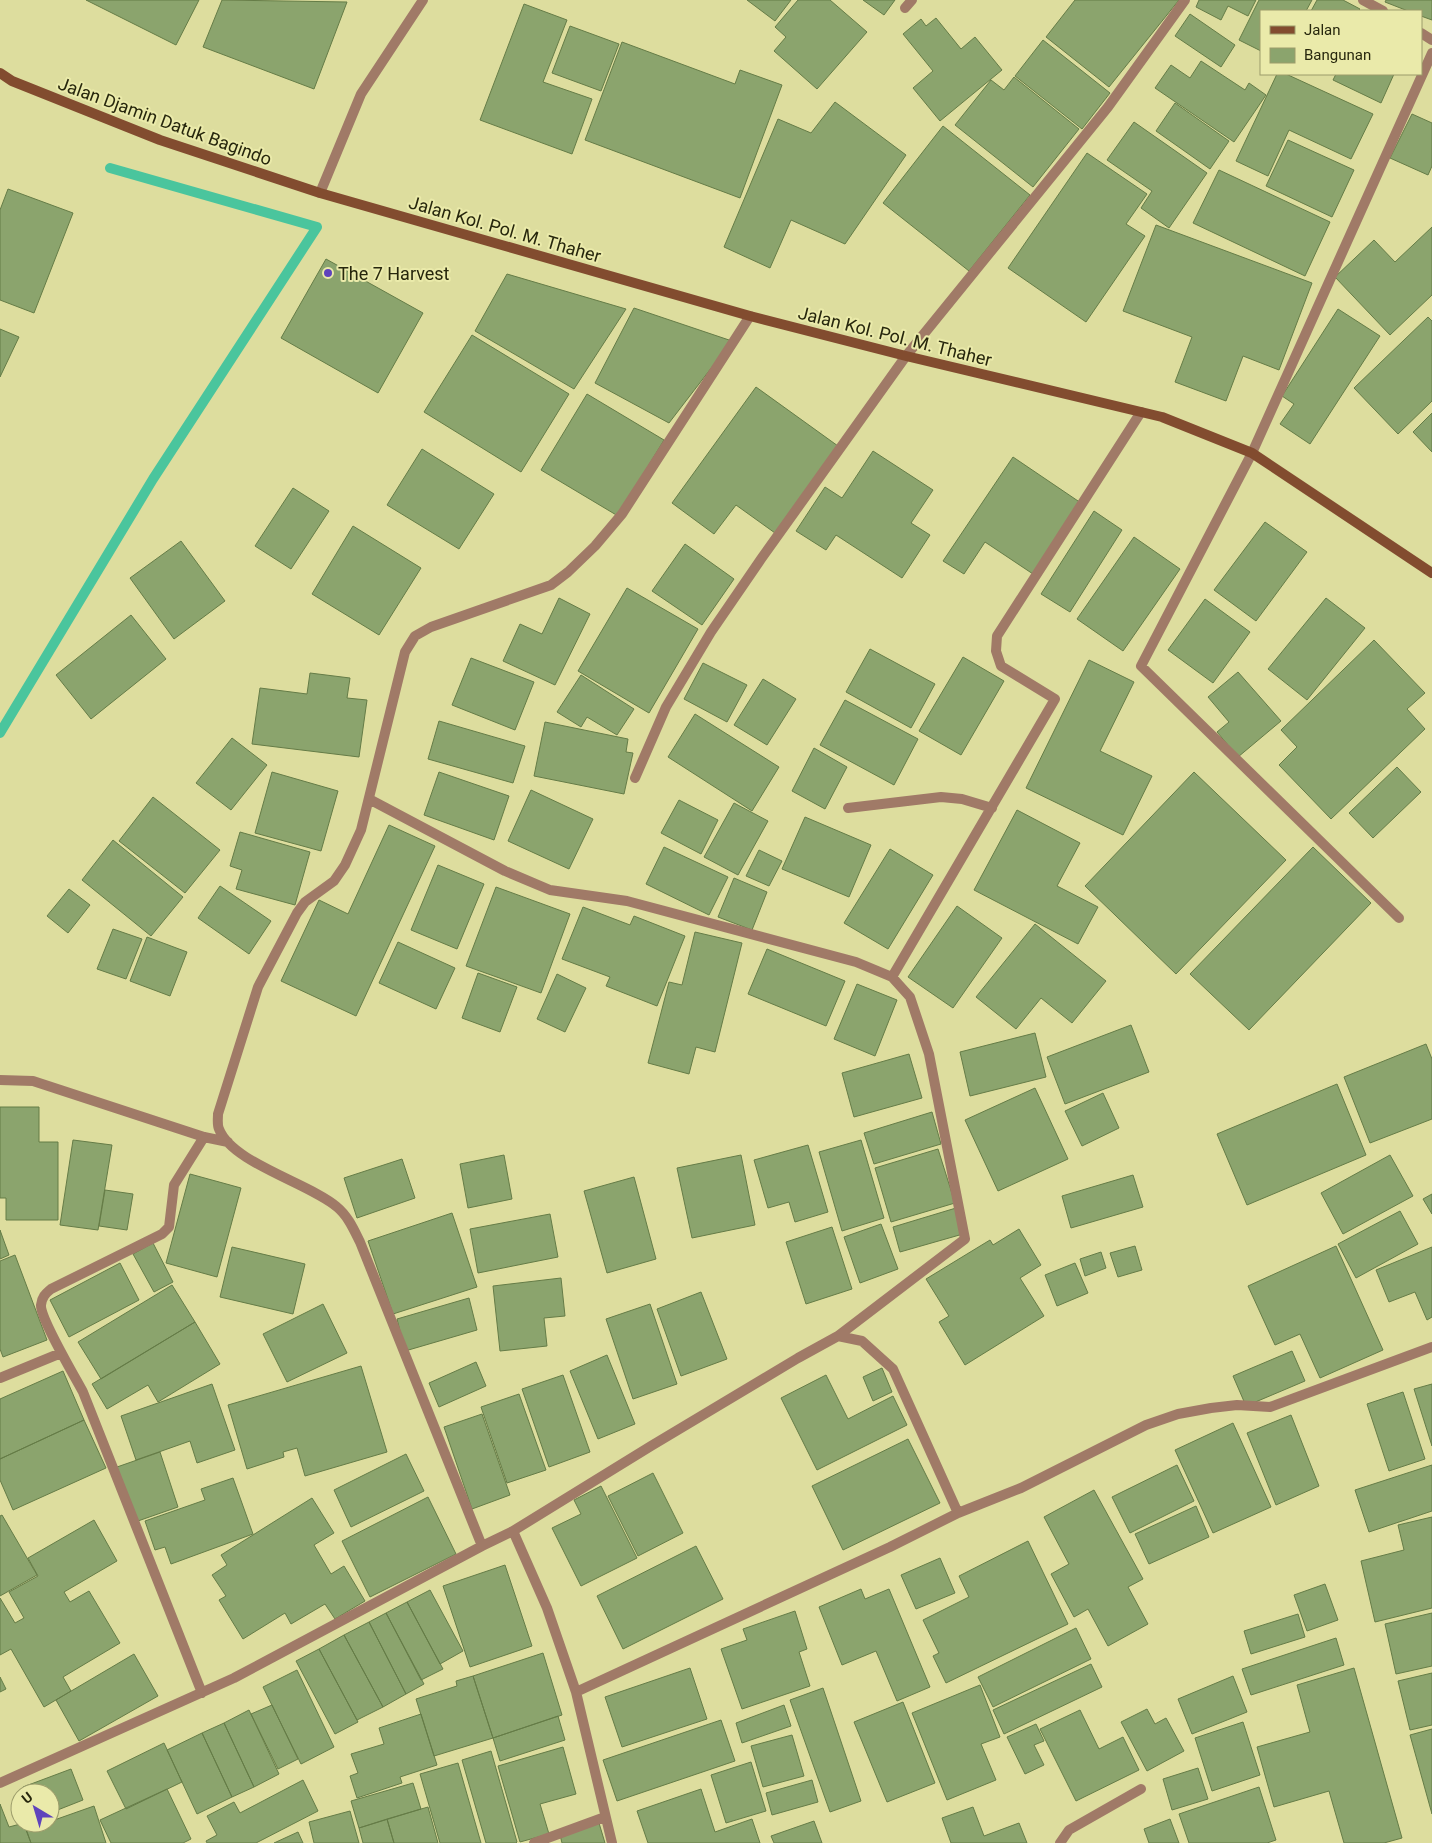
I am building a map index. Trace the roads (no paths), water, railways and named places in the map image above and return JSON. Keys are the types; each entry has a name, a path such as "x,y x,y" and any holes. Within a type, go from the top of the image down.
{"street":[{"path":"320,194 361,94 423,0"},
{"path":"635,778 666,707 711,632 906,356 1108,106 1185,0"},
{"path":"1363,0 1381,10"},
{"path":"1399,918 1141,666 1252,453 1432,53"},
{"name":"Jalan Djamin Datuk Bagindo","path":"0,73 12,80 160,140 320,194"},
{"name":"Jalan Kol. Pol. M. Thaher","path":"320,194 750,316 906,356 1162,417 1252,453 1432,573"},
{"path":"482,1546 364,1252 350,1222 338,1208 324,1198 242,1154 228,1142 219,1129 218,1114 258,986 305,902 334,881 345,865 362,830 405,652 415,636 431,627 551,585 568,572 595,546 622,514 750,316"},
{"path":"892,977 1055,699 1001,666 996,651 996,636 1141,412"},
{"path":"848,808 941,797 962,799 992,808"},
{"path":"0,1783 202,1693 513,1531 675,1431 838,1336 965,1239 929,1054 910,997 892,977 856,962 627,901 550,890 505,871 368,799"},
{"path":"0,1080 33,1081 204,1138 228,1142"},
{"path":"202,1693 83,1392 61,1353 41,1307 43,1296 51,1289 162,1234 169,1227 174,1185 204,1138"},
{"path":"838,1336 862,1341 893,1369 958,1513"},
{"path":"576,1692 881,1551 958,1513 1021,1488 1146,1425 1178,1414 1211,1408 1237,1405 1270,1407 1432,1347"},
{"path":"0,1378 61,1353"},
{"path":"513,1531 548,1608 576,1692 612,1843"},
{"path":"1060,1843 1069,1830 1141,1789"},
{"path":"534,1843 606,1817"}],"waterway":[{"path":"0,733 153,479 317,227 110,168"}],"place":[{"name":"The 7 Harvest","path":"328,273"}]}
